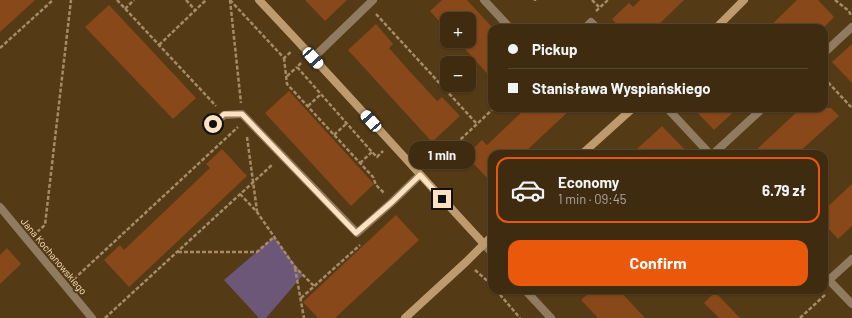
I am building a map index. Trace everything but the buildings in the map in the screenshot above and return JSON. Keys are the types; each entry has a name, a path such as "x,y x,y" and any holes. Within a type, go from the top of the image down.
{"street":[{"path":"260,0 488,248"},
{"path":"312,56 373,0"},
{"path":"484,0 506,24"},
{"path":"720,24 744,0"},
{"path":"828,49 852,27"},
{"path":"586,150 629,112"},
{"path":"671,112 708,150"},
{"path":"717,150 759,112"},
{"path":"213,124 224,114 244,118 282,155 356,233 420,176"},
{"name":"Jana Kochanowskiego","path":"0,207 92,318"},
{"path":"405,318 488,240"},
{"path":"852,259 829,280 852,304"},
{"path":"529,294 551,318"}],"path":[{"path":"0,48 52,0"},
{"path":"27,240 45,225 71,0"},
{"path":"117,0 224,114"},
{"path":"125,9 134,0"},
{"path":"186,0 195,10"},
{"path":"159,45 206,0"},
{"path":"230,0 284,58 287,84 373,177 376,185 392,202"},
{"path":"230,0 244,118 258,212"},
{"path":"592,0 599,7"},
{"path":"835,0 849,11 852,20"},
{"path":"374,12 477,124"},
{"path":"284,58 301,44"},
{"path":"286,76 312,56"},
{"path":"297,67 377,157 391,144"},
{"path":"828,82 852,108"},
{"path":"307,106 321,94"},
{"path":"420,176 490,112"},
{"path":"66,286 244,118"},
{"path":"334,135 347,123"},
{"path":"360,163 372,152"},
{"path":"106,318 282,155"},
{"path":"240,194 258,212 295,267 314,286"},
{"path":"301,298 362,243 356,233"},
{"path":"178,252 257,252 274,237"},
{"path":"466,262 488,281"},
{"path":"295,267 304,318"},
{"path":"499,294 520,318"},
{"path":"800,318 818,294"}],"shaded area":[{"path":"274,237 303,275 266,318 259,318 224,280"}],"route":[{"path":"213,124 224,114 242,114 356,233 392,202 420,175 442,199"}]}
